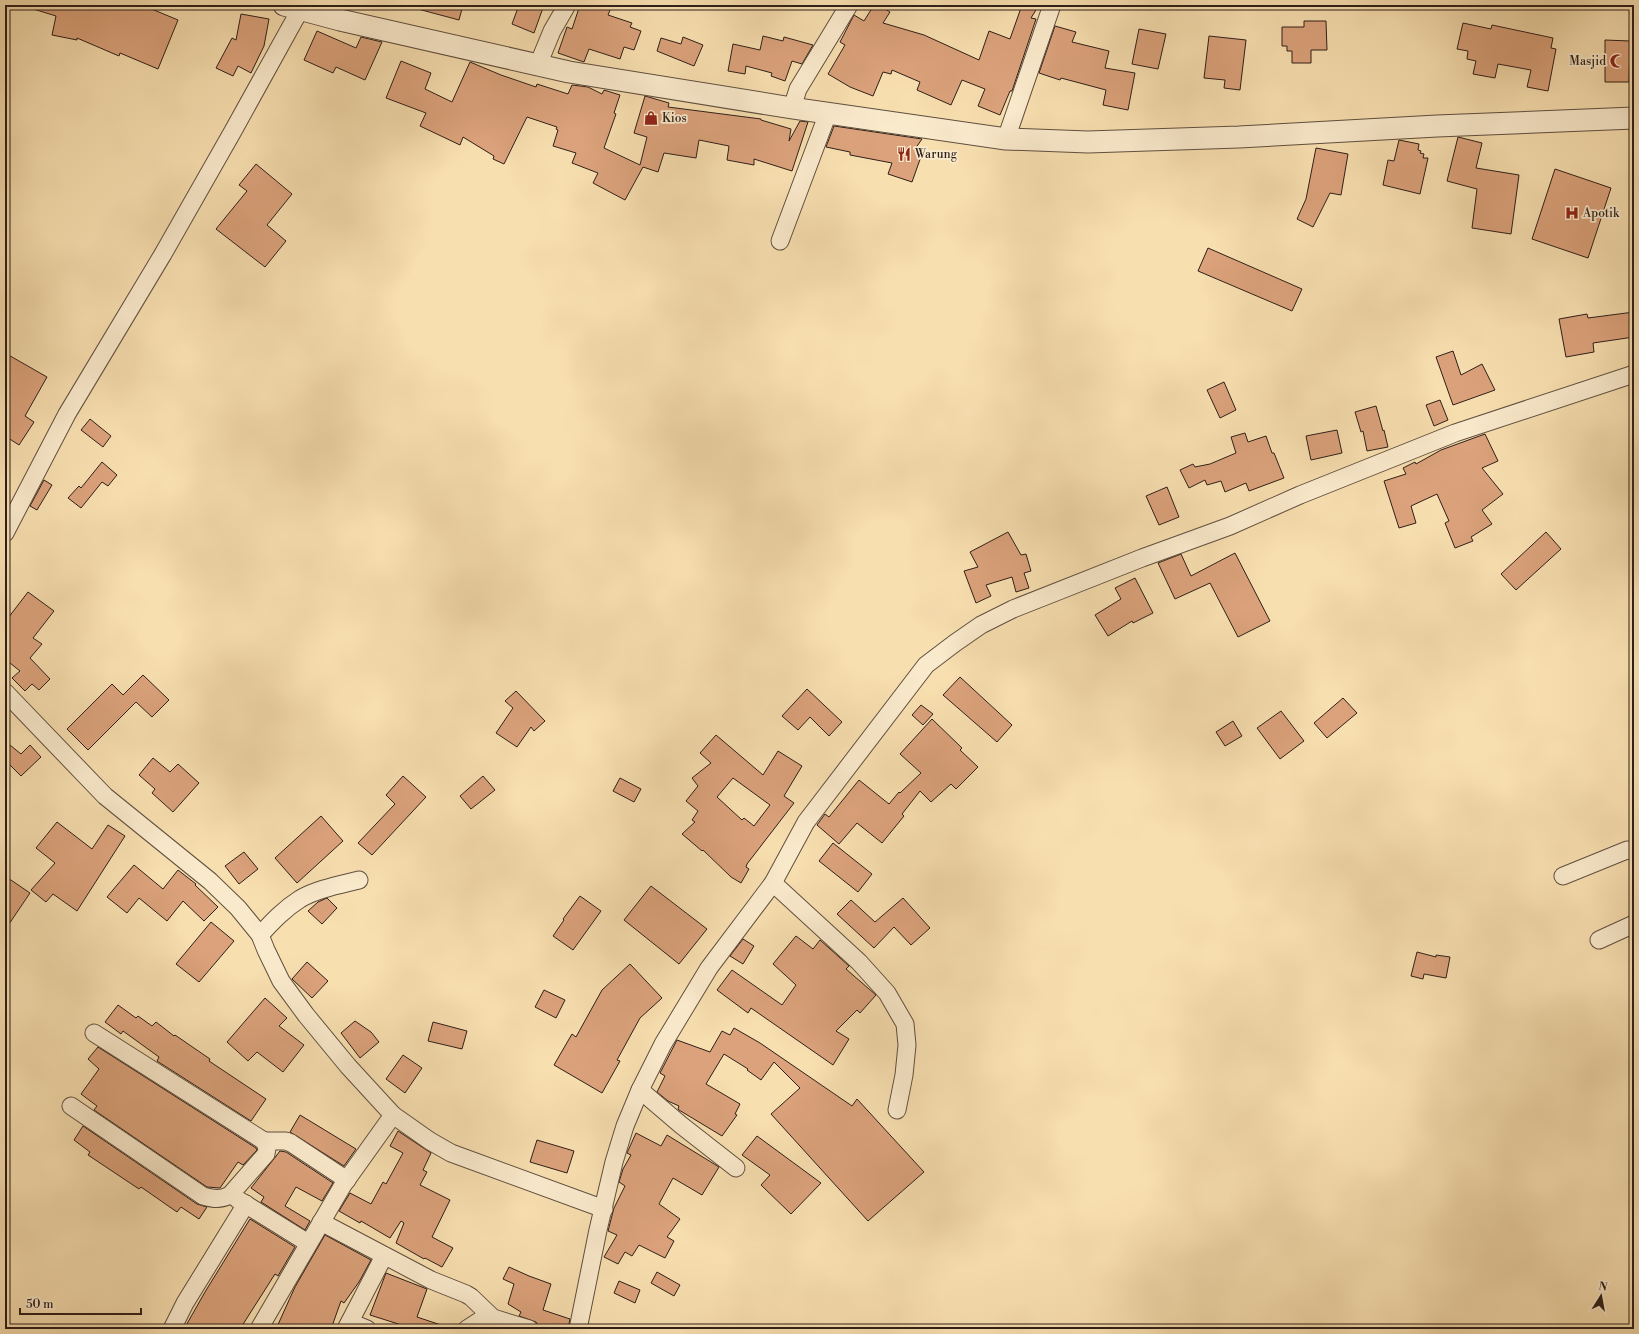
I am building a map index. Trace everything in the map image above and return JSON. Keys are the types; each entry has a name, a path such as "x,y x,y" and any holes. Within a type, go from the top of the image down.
{"street":[{"path":"538,65 552,31 567,5"},
{"path":"795,99 849,5"},
{"path":"1010,128 1052,5"},
{"path":"5,533 67,414 234,131 301,8 538,65 641,84 795,99 828,113 1010,128 1088,142 1239,137 1437,126 1634,118"},
{"path":"780,241 828,113"},
{"path":"578,1329 598,1230 614,1162 625,1126 640,1090 663,1044 709,968 773,883 806,822 926,665 955,642 981,625 1020,606 1142,558 1230,526 1300,495 1455,433 1634,374"},
{"path":"5,692 105,796 210,881 238,908 260,935 281,981 302,1010 348,1066 393,1115 430,1141 451,1153 604,1209"},
{"path":"1563,876 1627,850 1634,851"},
{"path":"260,935 285,910 300,899 318,891 359,880"},
{"path":"773,883 859,962 887,993 905,1024 907,1045 904,1075 897,1110"},
{"path":"1599,940 1634,924"},
{"path":"94,1033 264,1141 291,1143 346,1180"},
{"path":"640,1090 681,1125 736,1168"},
{"path":"71,1106 203,1196 214,1200 224,1198 230,1194 266,1154 267,1148 264,1141"},
{"path":"259,1329 346,1180 393,1115"},
{"path":"230,1194 308,1243"},
{"path":"172,1329 185,1303 246,1204"},
{"path":"321,1222 431,1280 466,1294 493,1318"},
{"path":"367,1329 348,1326 384,1256"},
{"path":"467,1329 484,1318 493,1318 529,1329"}],"building":[{"path":"30,5 142,5 178,20 158,69 120,53 119,56 77,38 77,40 52,35 56,16 30,8"},
{"path":"418,5 463,5 459,20 418,9"},
{"path":"519,5 544,5 534,33 512,24"},
{"path":"580,5 612,5 608,15 632,23 630,27 641,31 634,50 624,47 620,59 589,49 584,62 558,53 567,27 572,29"},
{"path":"874,5 879,5 890,12 883,23 924,35 979,60 989,31 1010,39 1022,5 1039,5 1031,18 1036,19 1012,91 1010,91 1000,115 978,106 985,89 962,80 951,105 917,90 920,82 892,70 891,74 883,72 873,96 850,87 828,74 845,45 840,42 854,15 864,21"},
{"path":"241,14 269,19 264,46 251,73 238,66 233,76 216,68 232,38 236,40"},
{"path":"1304,21 1326,21 1327,50 1311,50 1311,63 1292,63 1292,51 1287,51 1287,46 1282,46 1282,27 1304,27"},
{"path":"1463,23 1491,29 1492,25 1553,38 1551,48 1556,49 1548,91 1527,87 1531,70 1498,64 1495,78 1473,74 1476,61 1467,59 1468,51 1457,49"},
{"path":"1055,26 1076,32 1072,42 1109,51 1105,68 1135,73 1128,110 1103,105 1106,90 1061,78 1060,80 1039,73"},
{"path":"1139,29 1166,34 1158,69 1132,64"},
{"path":"317,31 356,48 361,37 382,42 365,80 336,67 333,73 304,60"},
{"path":"763,36 783,41 784,37 813,45 802,64 792,61 785,81 771,76 772,73 746,66 745,74 728,71 733,44 760,50"},
{"path":"1209,36 1246,40 1240,90 1224,88 1225,80 1204,78"},
{"path":"683,37 703,45 694,66 657,51 661,38 681,44"},
{"name":"Masjid","path":"1605,40 1630,41 1629,82 1605,82"},
{"path":"401,61 431,73 425,89 452,102 470,62 536,87 537,84 568,94 572,85 588,87 602,94 604,90 620,95 614,113 616,114 604,148 640,165 647,137 634,133 645,96 669,103 668,107 761,119 791,129 789,141 800,121 808,122 792,171 754,159 754,165 727,160 729,146 699,140 696,158 664,153 658,172 643,167 625,200 593,183 598,173 572,163 576,153 553,146 558,130 556,129 557,127 527,117 504,164 493,159 494,156 463,137 460,145 420,126 426,113 386,98"},
{"path":"834,126 922,139 915,149 923,151 912,182 888,174 892,163 850,155 850,152 826,147"},
{"path":"1458,137 1482,143 1476,168 1519,175 1511,234 1472,228 1477,189 1447,181"},
{"path":"1399,140 1419,144 1418,150 1421,151 1420,153 1424,154 1423,158 1428,158 1420,194 1383,185 1388,160 1394,161"},
{"path":"1316,148 1348,154 1341,195 1330,193 1313,227 1297,219 1306,199"},
{"path":"256,164 292,194 267,225 286,241 265,267 216,229 247,191 239,185"},
{"name":"Apotik","path":"1555,169 1611,188 1588,258 1532,239"},
{"path":"1208,248 1302,289 1292,311 1198,271"},
{"path":"1634,312 1634,337 1593,343 1594,352 1566,357 1559,319 1587,314 1588,318"},
{"path":"1453,351 1461,375 1482,364 1495,390 1453,405 1436,357"},
{"path":"5,353 47,377 25,416 34,422 19,445 5,436"},
{"path":"1224,382 1236,410 1220,418 1207,390"},
{"path":"1440,400 1448,420 1434,426 1426,405"},
{"path":"1376,406 1388,447 1367,451 1363,431 1361,432 1355,412"},
{"path":"90,419 111,436 103,447 81,430"},
{"path":"1337,430 1342,453 1311,460 1306,436"},
{"path":"1245,433 1248,442 1266,436 1284,478 1249,491 1246,483 1225,492 1221,481 1207,485 1205,480 1189,488 1180,470 1193,464 1195,467 1210,464 1236,453 1231,437"},
{"path":"1485,434 1498,461 1482,468 1503,494 1482,510 1492,524 1471,537 1473,541 1455,548 1445,523 1449,521 1437,494 1411,506 1416,523 1399,528 1384,481 1406,474 1403,468 1415,462 1416,464 1441,450"},
{"path":"102,462 117,475 108,486 102,482 81,508 68,498 79,486 81,488"},
{"path":"44,480 52,485 37,510 30,506"},
{"path":"1167,487 1179,517 1159,525 1146,496"},
{"path":"1008,532 1021,555 1026,554 1031,571 1024,573 1029,588 1016,592 1012,577 986,585 991,596 976,603 964,571 978,567 970,552"},
{"path":"1546,532 1561,549 1516,590 1501,574"},
{"path":"1235,553 1270,621 1238,637 1210,583 1175,599 1158,563 1181,554 1191,576"},
{"path":"1135,578 1153,613 1133,623 1132,621 1108,636 1095,615 1121,599 1115,588"},
{"path":"28,592 54,611 33,638 42,644 30,658 50,679 39,690 32,684 25,691 12,678 20,671 5,659 5,622"},
{"path":"143,675 169,700 152,717 136,702 88,750 67,729 112,684 123,695"},
{"path":"960,677 1012,725 997,742 943,695"},
{"path":"807,689 842,722 829,736 810,717 798,730 782,716"},
{"path":"516,691 545,721 534,731 531,727 517,747 496,733 513,708 505,701"},
{"path":"1343,698 1357,713 1327,738 1314,723"},
{"path":"921,705 933,714 923,725 912,715"},
{"path":"1281,711 1304,741 1280,759 1257,728"},
{"path":"932,719 962,748 960,750 978,767 956,789 951,784 931,802 920,791 902,814 904,816 882,843 857,823 839,844 817,825 825,814 829,817 859,780 889,804 899,792 900,793 921,773 900,754"},
{"path":"1233,721 1242,736 1225,746 1216,732"},
{"path":"716,735 763,775 778,751 802,766 784,796 794,803 747,864 746,867 749,869 741,883 731,877 703,850 702,851 682,834 695,822 692,820 698,811 686,801 698,786 692,778 711,763 700,753","holes":["733,778 770,805 754,826 744,818 742,820 717,797"]},
{"path":"5,741 21,754 30,745 41,757 21,776 5,760"},
{"path":"153,758 170,772 178,764 199,783 173,812 152,793 155,789 139,775"},
{"path":"403,776 426,797 372,855 358,843 395,804 386,795"},
{"path":"483,776 495,790 471,809 460,796"},
{"path":"620,778 641,789 634,802 613,791"},
{"path":"321,816 343,841 297,883 275,858"},
{"path":"57,822 92,849 108,825 125,836 77,911 53,894 46,902 31,890 55,863 36,848"},
{"path":"833,843 872,874 858,892 819,861"},
{"path":"244,852 258,869 239,884 225,866"},
{"path":"134,865 163,889 178,870 196,884 195,885 218,907 204,921 183,901 167,921 139,898 127,913 107,897"},
{"path":"5,876 30,893 5,930"},
{"path":"651,886 707,929 679,964 624,920"},
{"path":"580,896 601,911 573,950 553,936 564,920 563,919"},
{"path":"327,898 337,908 322,924 308,911 318,902"},
{"path":"903,898 930,928 911,945 894,927 874,948 837,914 851,900 875,922"},
{"path":"211,922 234,941 199,982 176,964"},
{"path":"796,936 813,949 820,940 849,966 846,969 876,995 860,1013 857,1010 836,1031 849,1039 833,1065 751,1008 748,1013 717,990 732,970 782,1005 796,985 773,964"},
{"path":"743,939 754,946 743,964 730,956"},
{"path":"1417,952 1436,957 1436,955 1450,957 1446,978 1424,974 1423,979 1411,976"},
{"path":"307,962 328,981 312,998 292,979"},
{"path":"630,964 662,998 640,1018 617,1060 620,1061 602,1093 554,1065 572,1034 576,1037 602,990"},
{"path":"544,990 565,1000 556,1018 535,1007"},
{"path":"265,998 287,1018 279,1026 304,1045 283,1072 257,1052 248,1061 227,1042"},
{"path":"118,1005 136,1018 138,1016 152,1026 156,1022 174,1036 175,1035 210,1059 209,1061 266,1099 251,1121 157,1061 159,1057 123,1031 121,1034 105,1022"},
{"path":"355,1021 371,1032 379,1042 360,1058 341,1033"},
{"path":"433,1022 467,1031 462,1049 428,1041"},
{"path":"734,1028 760,1043 852,1106 857,1099 924,1172 868,1221 771,1114 800,1088 774,1062 761,1080 747,1070 748,1069 724,1054 706,1084 740,1104 735,1114 737,1115 722,1136 679,1110 679,1106 668,1101 657,1092 665,1076 660,1073 677,1040 710,1052 722,1031 730,1035"},
{"path":"98,1047 257,1150 243,1165 238,1162 220,1188 207,1187 94,1110 97,1106 81,1094 99,1069 88,1059"},
{"path":"403,1055 422,1068 405,1093 386,1079"},
{"path":"300,1115 356,1149 344,1166 290,1132"},
{"path":"83,1126 197,1204 207,1207 199,1219 181,1207 177,1212 141,1187 139,1189 88,1155 90,1152 74,1140"},
{"path":"398,1131 431,1153 423,1170 427,1172 420,1185 450,1200 432,1237 453,1248 442,1267 425,1258 424,1259 396,1243 404,1223 401,1221 390,1238 361,1221 360,1223 339,1211 350,1193 371,1204 383,1182 386,1184 403,1153 390,1146"},
{"path":"636,1133 661,1146 667,1135 719,1167 702,1195 673,1178 659,1204 680,1219 667,1237 674,1241 665,1258 639,1245 632,1256 625,1252 618,1264 604,1257 617,1235 608,1231 614,1208 625,1186 619,1182 623,1169 631,1155 627,1153"},
{"path":"757,1136 821,1183 791,1214 761,1185 770,1175 742,1155"},
{"path":"537,1140 574,1151 567,1173 530,1162"},
{"path":"280,1151 286,1152 333,1183 322,1201 296,1187 285,1206 310,1221 305,1230 261,1202 264,1197 251,1188"},
{"path":"250,1219 295,1247 278,1276 275,1274 240,1329 184,1329 205,1292"},
{"path":"325,1235 371,1260 359,1282 344,1303 341,1301 331,1329 276,1329 295,1287"},
{"path":"509,1267 551,1284 543,1310 570,1319 568,1329 541,1329 542,1327 536,1322 519,1316 521,1312 508,1304 514,1284 503,1279"},
{"path":"657,1272 680,1285 674,1296 651,1283"},
{"path":"386,1273 427,1289 417,1317 447,1327 447,1329 414,1329 370,1315"},
{"path":"619,1281 640,1290 635,1303 614,1293"}],"place":[{"name":"Masjid","path":"1617,61"},
{"name":"Kios","path":"651,118"},
{"name":"Warung","path":"904,154"},
{"name":"Apotik","path":"1572,213"}]}
